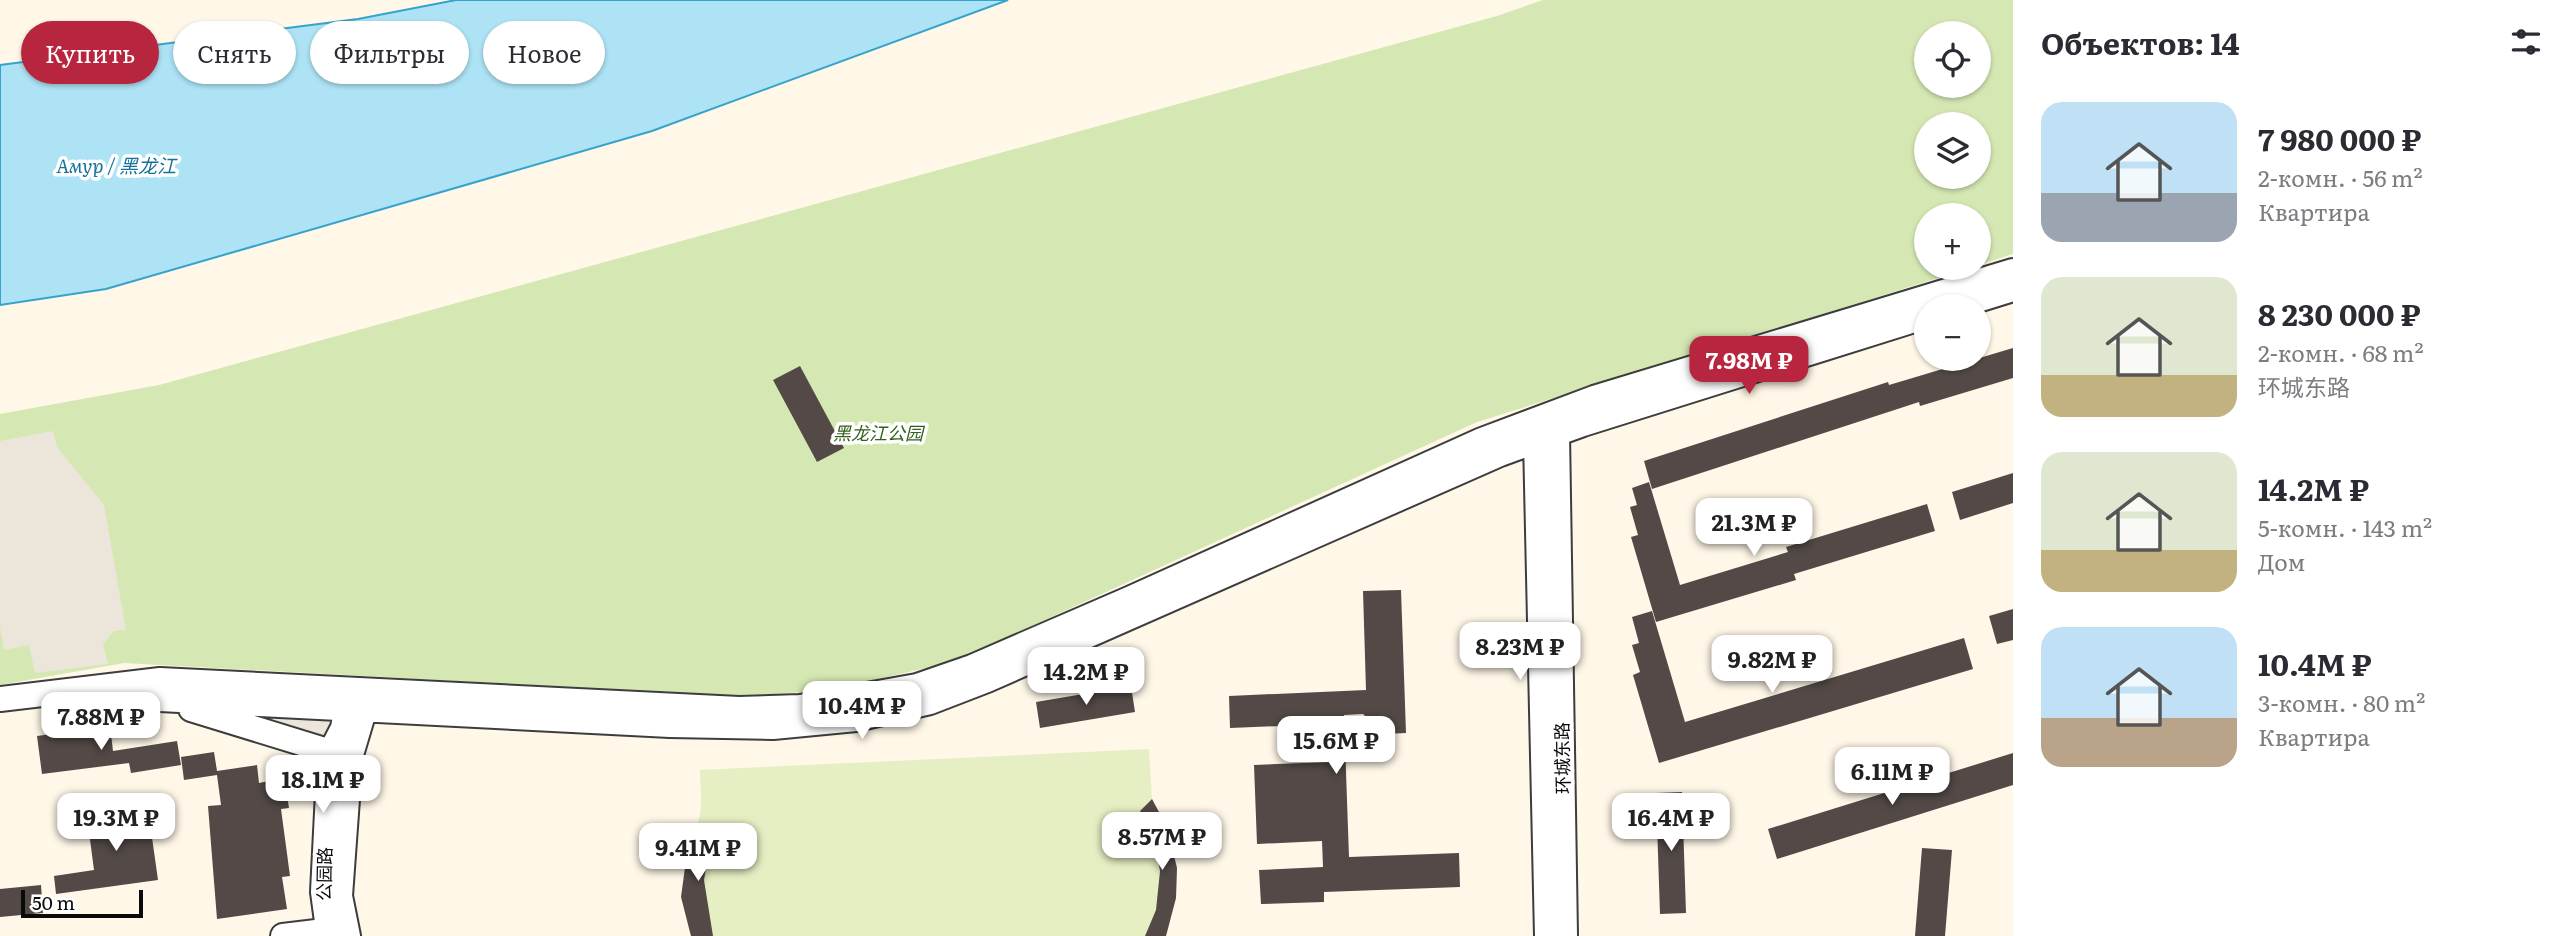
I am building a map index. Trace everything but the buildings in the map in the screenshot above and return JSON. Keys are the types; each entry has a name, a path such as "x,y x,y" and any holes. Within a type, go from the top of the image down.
{"street":[{"path":"0,699 160,680 357,699 720,726 773,727 856,719 930,702 987,680 1544,427 2013,271"},
{"path":"1991,296 2013,289"},
{"path":"1544,427 1914,320"},
{"name":"环城东路","path":"1544,427 1547,936"},
{"name":"环城东路","path":"1544,427 1565,936"},
{"path":"110,685 340,755"},
{"path":"160,699 357,699"},
{"name":"公园路","path":"337,933 323,892 343,728 357,699"},
{"path":"283,936 337,933"}],"green space":[{"name":"黑龙江公园","path":"1543,0 2013,0 2013,254 1991,261 1991,203 1914,203 1914,280 1932,280 1477,422 953,662 833,689 750,697 124,663 0,685 0,414 159,385 1497,16"},
{"path":"1149,749 1152,799 1167,827 1177,868 1176,898 1166,936 691,936 683,901 683,887 686,864 700,813 700,770"}],"shaded area":[{"path":"53,431 57,447 104,505 126,630 114,631 103,644 108,664 35,673 29,645 4,650 0,627 0,441"},
{"path":"220,709 340,716 323,742"}],"water":[{"name":"Амур / 黑龙江","path":"456,0 1008,0 652,131 106,289 0,305 0,65 21,62 21,84 159,84 159,45 173,43 173,84 296,84 296,27 310,25 310,84 469,84 469,21 342,21"}]}
